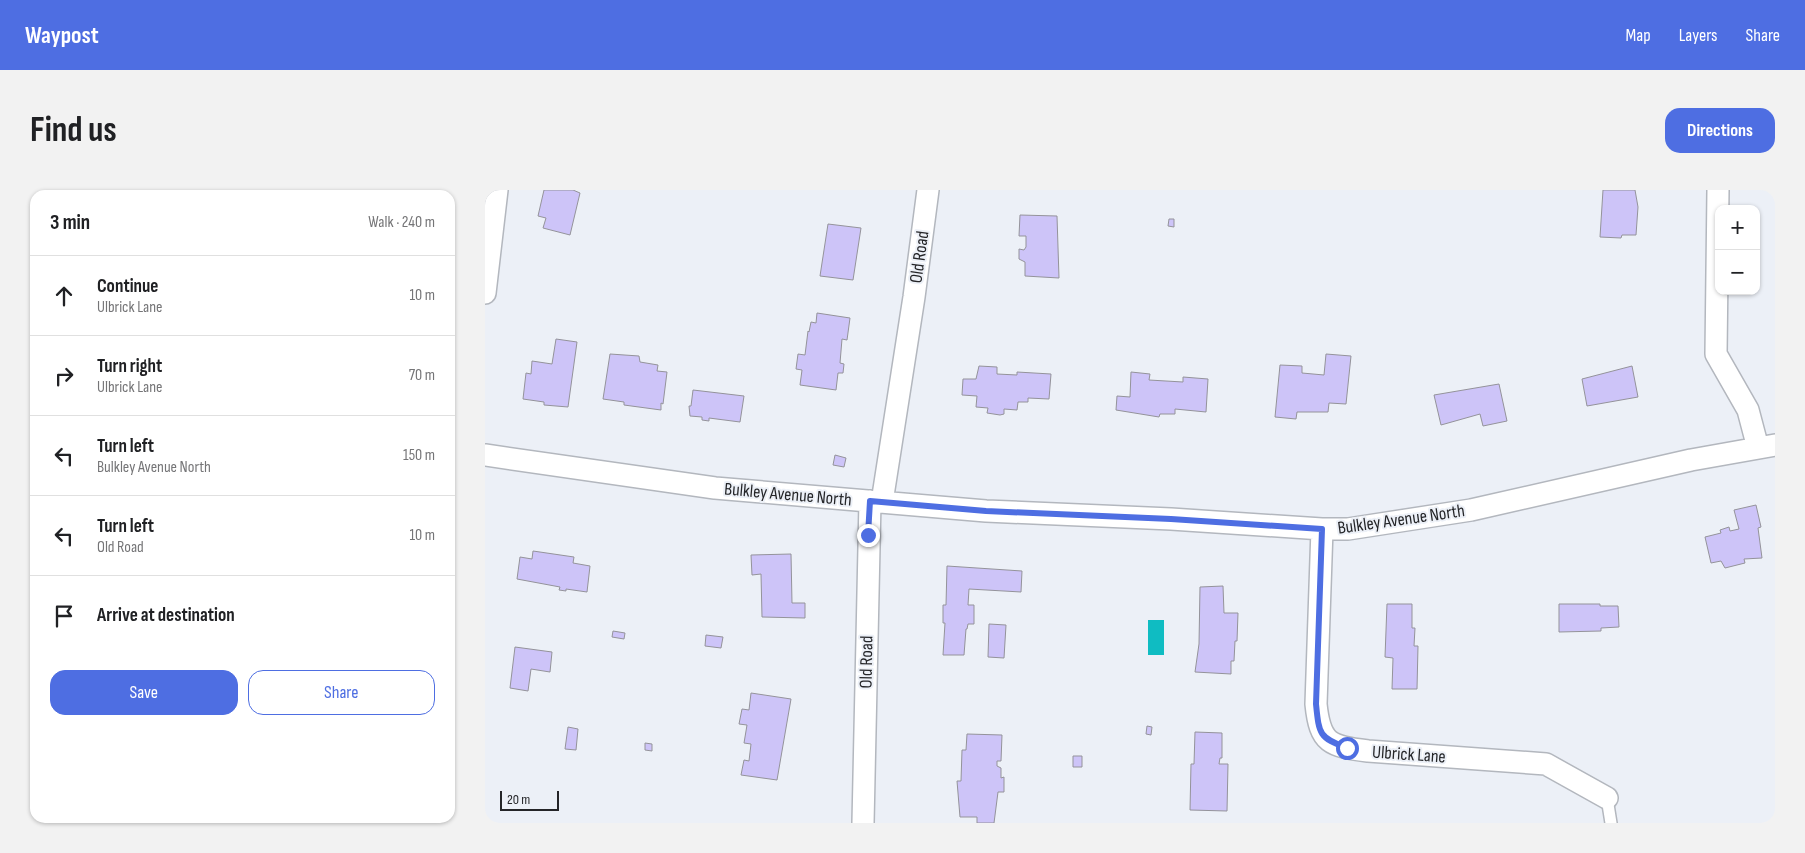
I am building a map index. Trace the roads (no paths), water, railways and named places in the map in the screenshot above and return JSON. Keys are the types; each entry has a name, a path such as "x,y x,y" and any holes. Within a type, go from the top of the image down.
{"street":[{"path":"485,292 497,190"},
{"name":"Old Road","path":"863,823 876,502 914,296 927,190"},
{"path":"1718,190 1716,354 1766,446"},
{"name":"Bulkley Avenue North","path":"485,455 715,488 876,502 986,511 1348,529 1471,510 1691,460 1766,446"},
{"name":"Ulbrick Lane","path":"1322,529 1316,704 1318,727 1327,741 1347,748 1368,751 1546,764 1607,798"}],"lane":[{"path":"1607,798 1611,823"}],"water":[{"path":"1148,620 1164,620 1164,655 1148,655"}]}
